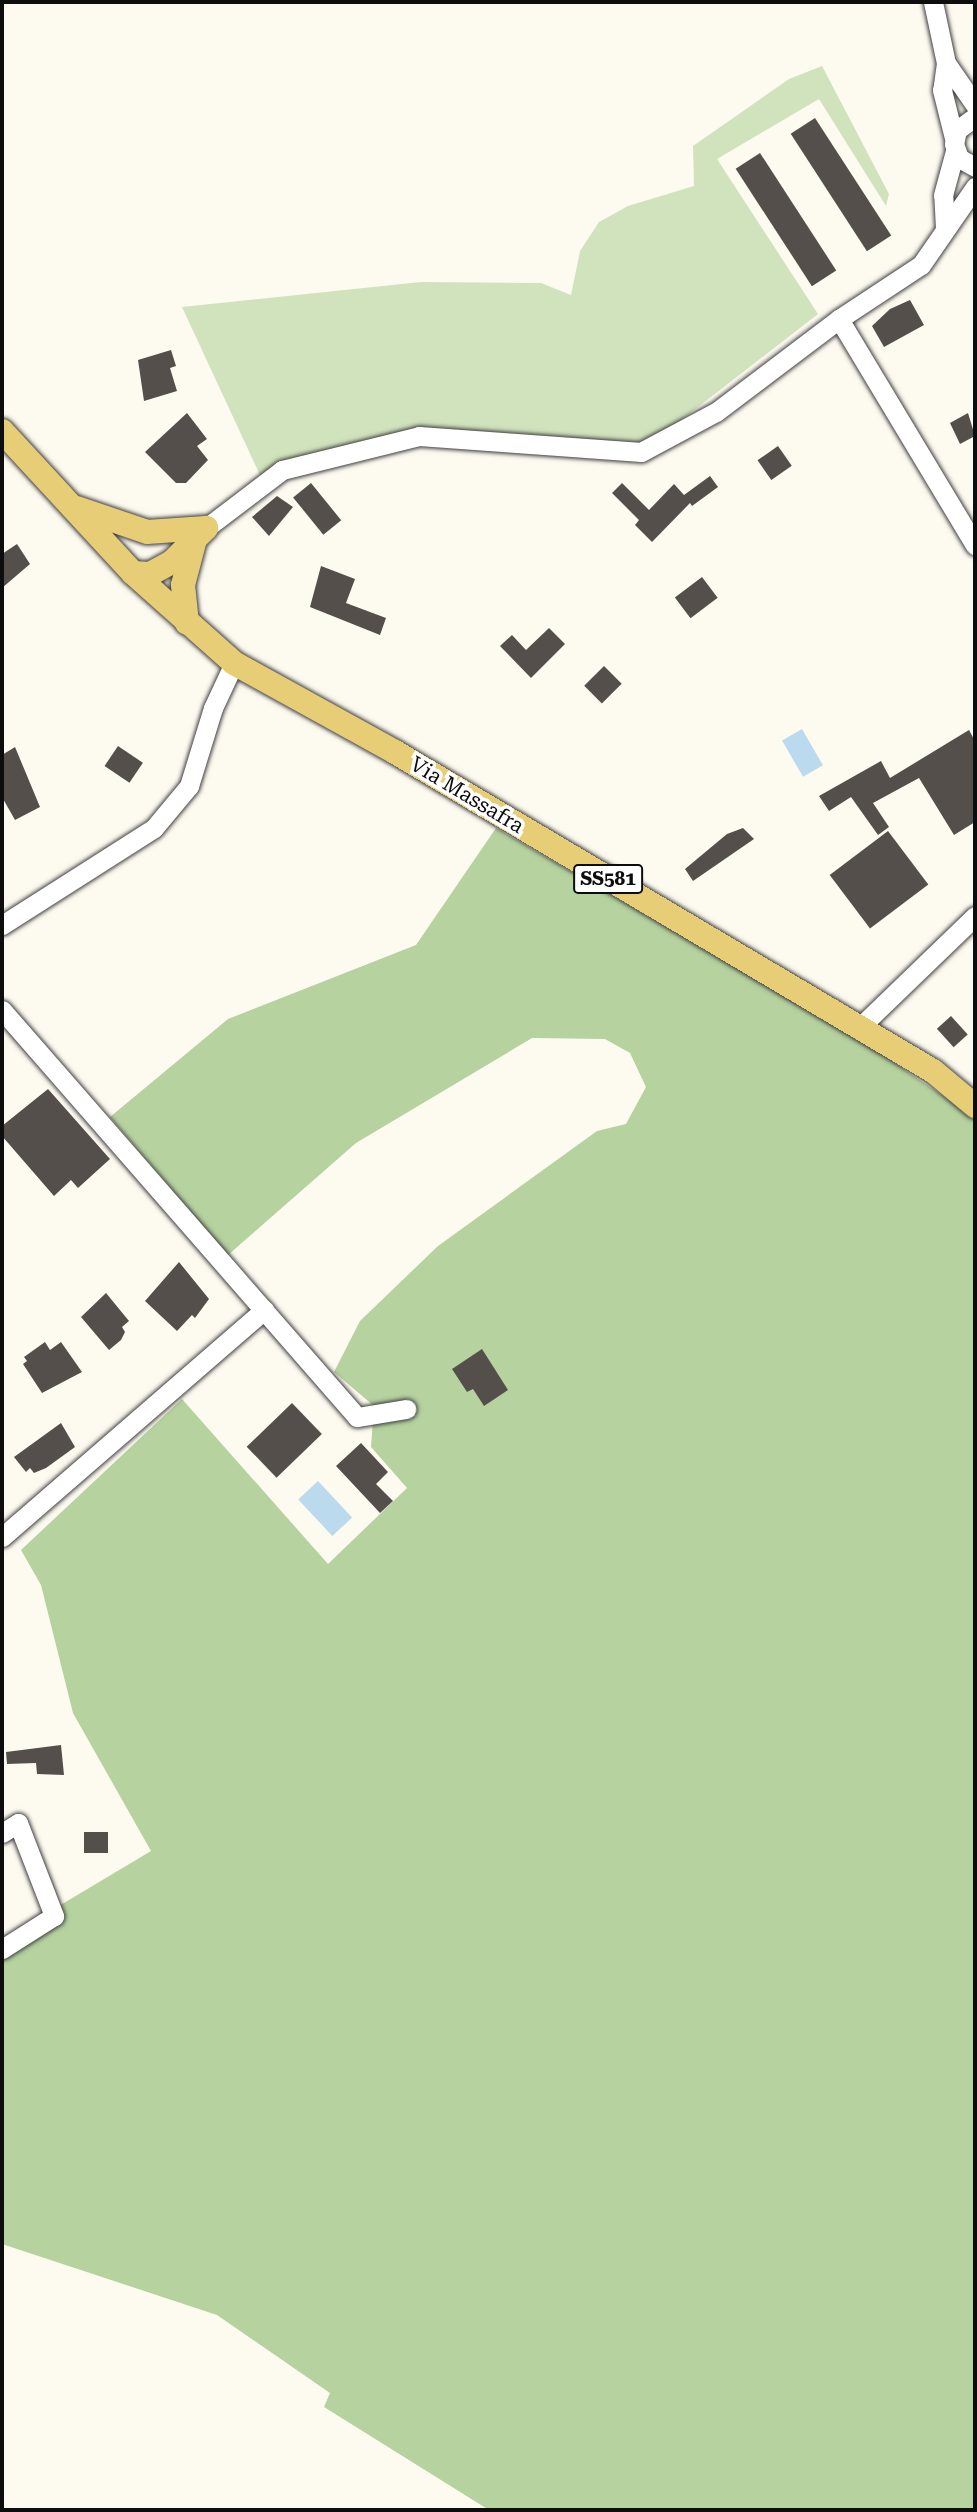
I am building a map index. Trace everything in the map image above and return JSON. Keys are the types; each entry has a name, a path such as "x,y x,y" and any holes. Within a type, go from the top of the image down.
{"main road":[{"name":"Via Massafra","path":"2,431 133,573 234,663 395,752 933,1071 975,1106"},
{"path":"70,505 134,529 168,534 201,533"},
{"path":"168,534 135,552 133,573 150,574 163,568 201,533"},
{"path":"187,623 185,569 201,533"}],"street":[{"path":"933,2 946,63 943,90 955,144 966,164 975,167"},
{"path":"946,63 975,105"},
{"path":"945,228 943,195 955,144 962,124 975,117"},
{"path":"201,533 282,470 419,436 642,452 716,412 839,319 921,265 975,187"},
{"path":"839,319 975,545"},
{"path":"2,925 154,828 189,786 213,708 234,663"},
{"path":"859,1028 975,916"},
{"path":"2,1010 357,1417 406,1409"},
{"path":"2,1537 264,1310"},
{"path":"2,1833 18,1823 54,1916 2,1949"}],"green space":[{"path":"822,66 889,194 886,206 819,99 717,159 818,314 658,438 598,452 389,439 260,475 182,307 421,282 541,283 571,295 580,251 599,222 628,206 694,186 693,146 789,79"},
{"path":"496,828 861,1040 975,1118 975,2510 489,2510 324,2407 330,2393 217,2315 2,2244 2,1940 151,1851 73,1713 41,1585 21,1550 182,1399 328,1564 407,1488 371,1447 374,1406 334,1372 360,1321 438,1246 597,1131 626,1124 646,1087 630,1053 605,1039 532,1038 356,1143 228,1255 110,1117 228,1019 416,945"}],"water":[{"path":"802,729 823,765 803,777 782,740"},
{"path":"318,1481 352,1518 332,1536 298,1499"}],"building":[{"path":"815,118 891,235 867,251 791,134"},
{"path":"760,153 836,270 812,286 736,169"},
{"path":"910,300 924,325 884,347 872,326 890,309"},
{"path":"171,350 176,366 170,368 177,391 144,401 138,360"},
{"path":"187,413 207,439 197,446 208,460 186,483 176,483 145,452"},
{"path":"968,413 975,436 960,444 950,423"},
{"path":"778,446 792,466 771,480 758,460"},
{"path":"710,476 718,487 692,506 690,503 652,542 635,525 639,520 612,493 622,483 649,510 674,484 684,495"},
{"path":"311,483 341,520 323,535 293,497"},
{"path":"277,496 293,507 269,536 252,517"},
{"path":"17,544 30,564 2,588 2,554"},
{"path":"321,566 355,579 346,603 386,618 380,635 310,607"},
{"path":"702,577 718,598 690,618 675,597"},
{"path":"549,628 565,644 531,678 500,646 512,635 526,650"},
{"path":"604,666 622,684 602,703 584,686"},
{"path":"969,730 975,741 975,822 954,835 919,778 873,803 889,827 878,835 851,797 829,811 819,796 881,761 890,778"},
{"path":"118,746 143,763 129,783 105,766"},
{"path":"15,747 40,807 15,820 2,797 2,755"},
{"path":"743,828 754,839 693,881 685,869 727,834"},
{"path":"888,831 928,885 870,928 830,875"},
{"path":"951,1016 968,1035 954,1047 937,1029"},
{"path":"48,1089 110,1159 78,1188 71,1180 54,1196 2,1136 2,1126"},
{"path":"179,1262 209,1299 195,1318 192,1315 177,1331 145,1301"},
{"path":"106,1293 129,1321 122,1327 125,1332 121,1340 109,1350 81,1317"},
{"path":"45,1342 50,1350 61,1342 82,1372 42,1393 23,1364 27,1361 24,1357"},
{"path":"482,1349 508,1390 484,1406 473,1389 467,1392 452,1369"},
{"path":"292,1403 322,1434 277,1478 247,1447"},
{"path":"61,1423 75,1447 46,1468 34,1473 30,1468 26,1472 14,1457"},
{"path":"361,1443 388,1472 376,1484 393,1501 380,1513 336,1466"},
{"path":"61,1745 64,1775 37,1774 36,1763 7,1764 6,1752"},
{"path":"84,1832 108,1832 108,1853 84,1853"}]}
